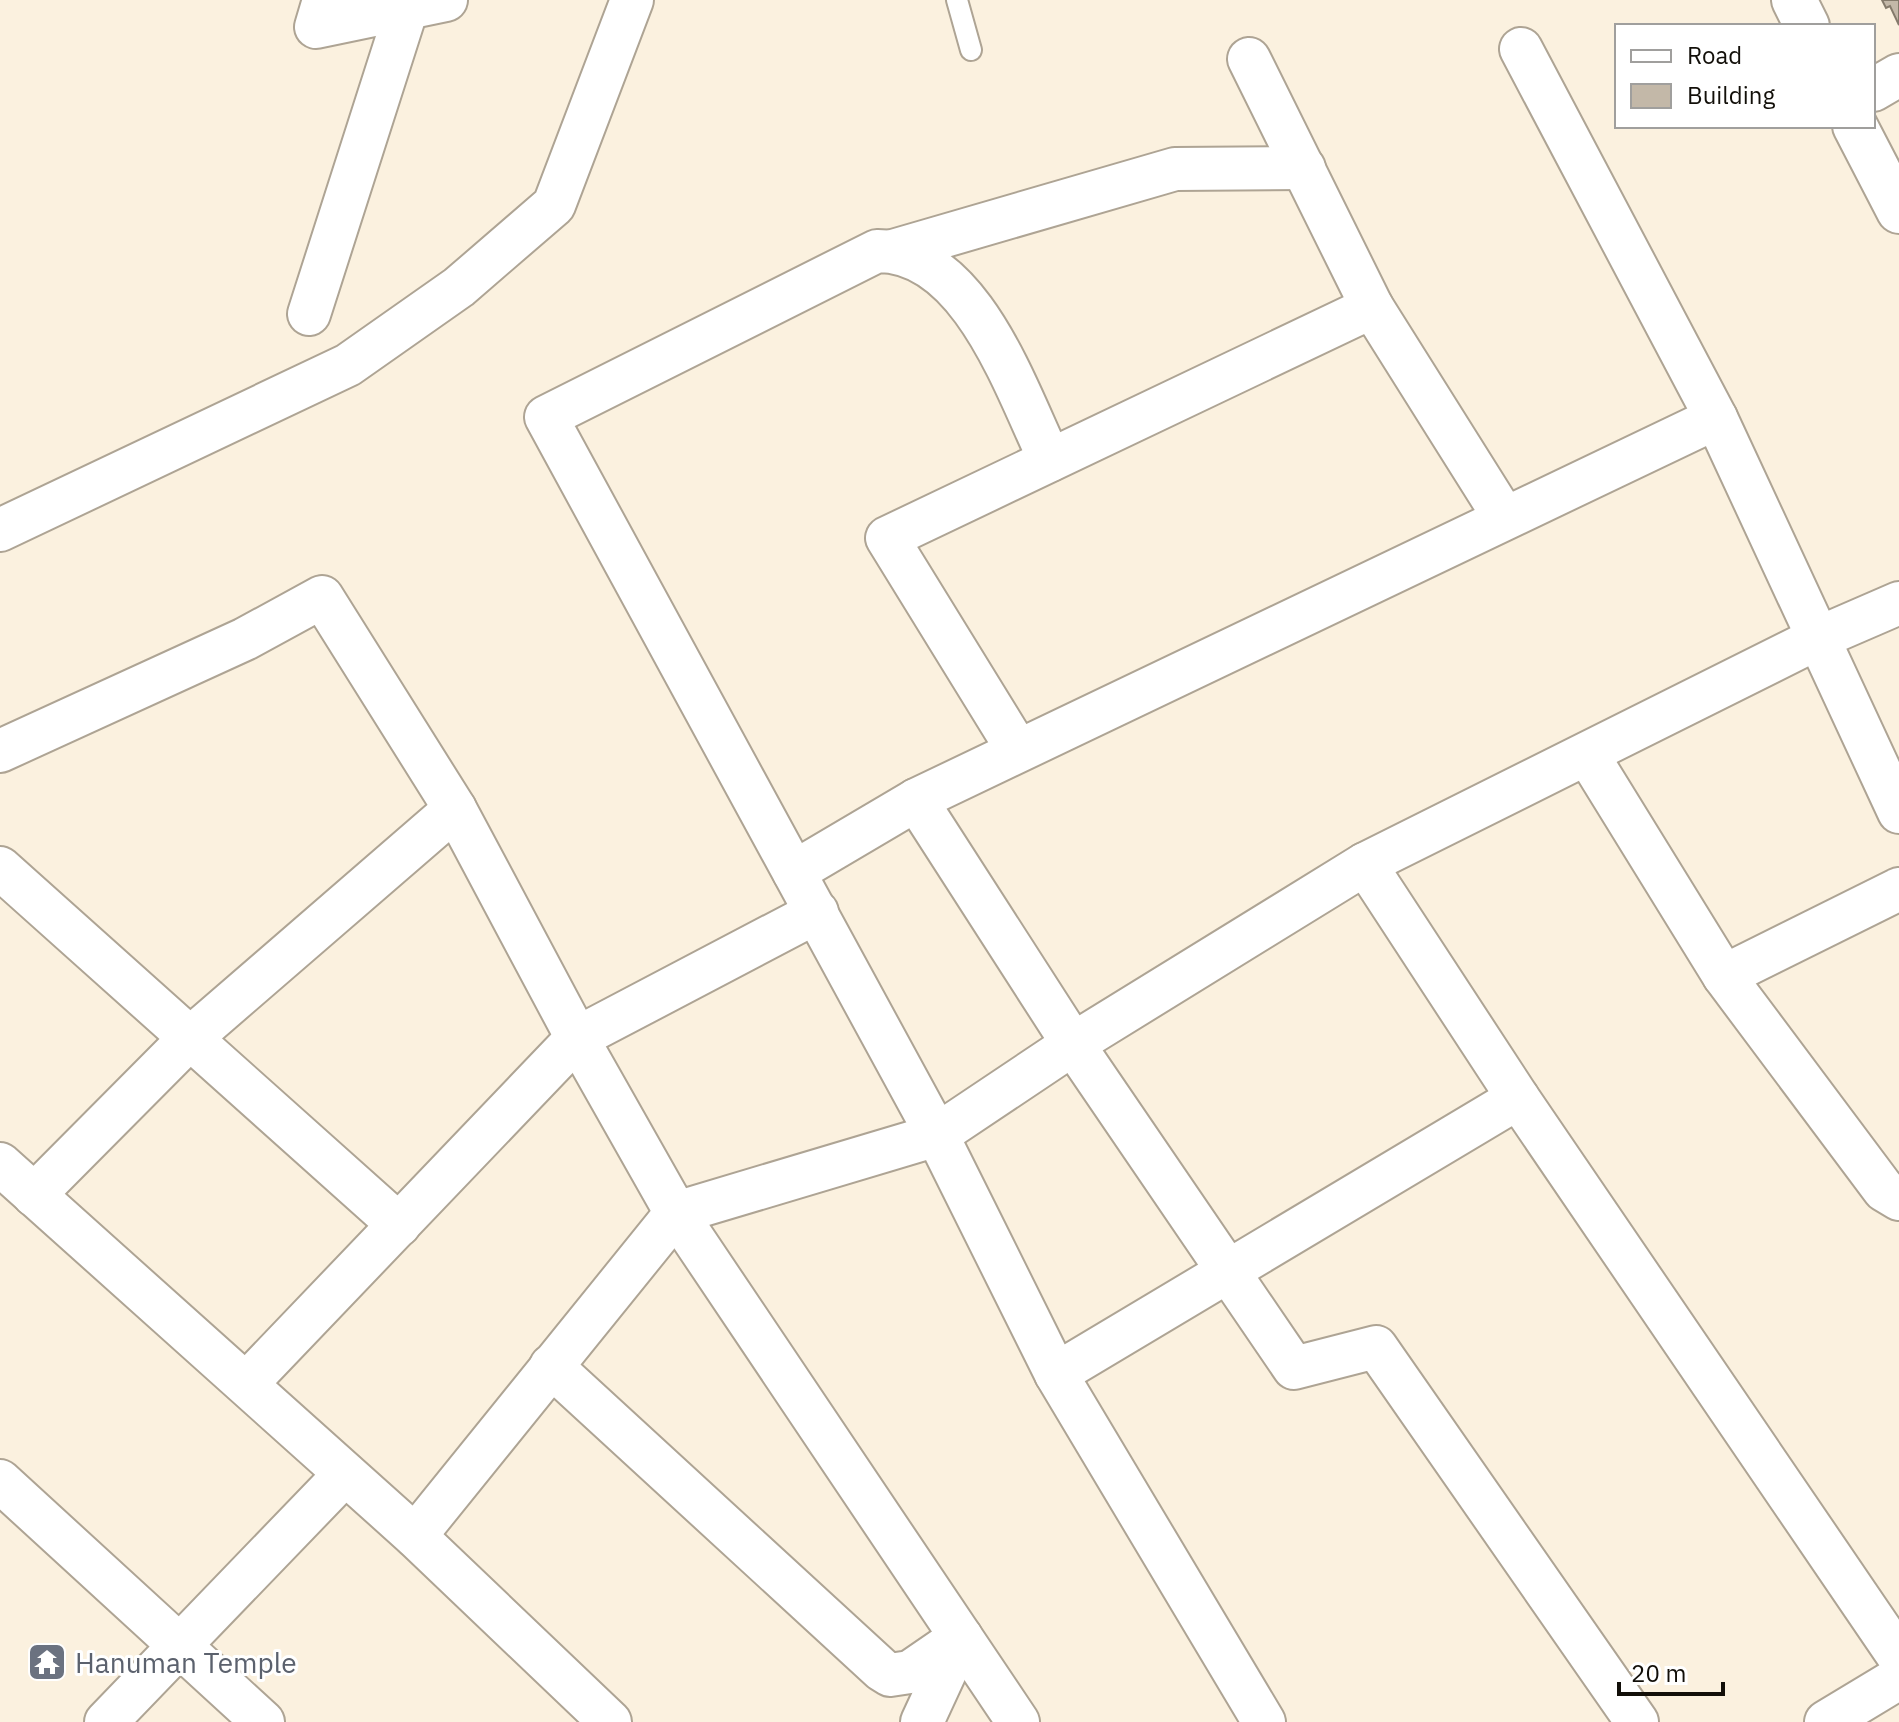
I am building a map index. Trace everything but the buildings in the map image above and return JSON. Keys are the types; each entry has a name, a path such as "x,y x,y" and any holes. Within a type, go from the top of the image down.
{"street":[{"path":"324,0 316,27 427,4"},
{"path":"0,530 348,365 459,287 554,205 632,0"},
{"path":"1794,0 1806,24"},
{"path":"309,314 427,4"},
{"path":"1521,49 1716,418 1816,639 1899,812"},
{"path":"1249,59 1372,307 1504,517"},
{"path":"1875,89 1899,75"},
{"path":"1856,128 1899,211"},
{"path":"1264,1722 1056,1374 937,1135 546,417 877,251 893,251 1175,169 1304,168"},
{"path":"893,251 915,260 958,289 980,316 1050,460"},
{"path":"1017,749 887,538 1372,307"},
{"path":"794,872 916,800 1017,749 1716,418"},
{"path":"0,751 245,639 322,597 455,809 577,1038 676,1213 1018,1722"},
{"path":"415,1536 676,1213 937,1135 1073,1044 1365,864 1816,639 1899,603"},
{"path":"1587,754 1724,976 1884,1190 1899,1199"},
{"path":"916,800 1073,1044 1294,1368 1376,1347 1637,1722"},
{"path":"34,1195 188,1040 455,809"},
{"path":"1365,864 1518,1098 1899,1657"},
{"path":"0,868 188,1040 399,1225"},
{"path":"1724,976 1899,889"},
{"path":"247,1383 577,1038 817,912"},
{"path":"1056,1374 1518,1098"},
{"path":"0,1164 415,1536 610,1722"},
{"path":"551,1366 882,1670 890,1675 910,1672 961,1637"},
{"path":"106,1722 345,1474"},
{"path":"0,1481 263,1722"},
{"path":"922,1722 961,1637"},
{"path":"1826,1722 1899,1678"}],"lane":[{"path":"957,0 971,50"}],"place":[{"name":"Hanuman Temple","path":"47,1662"}]}
